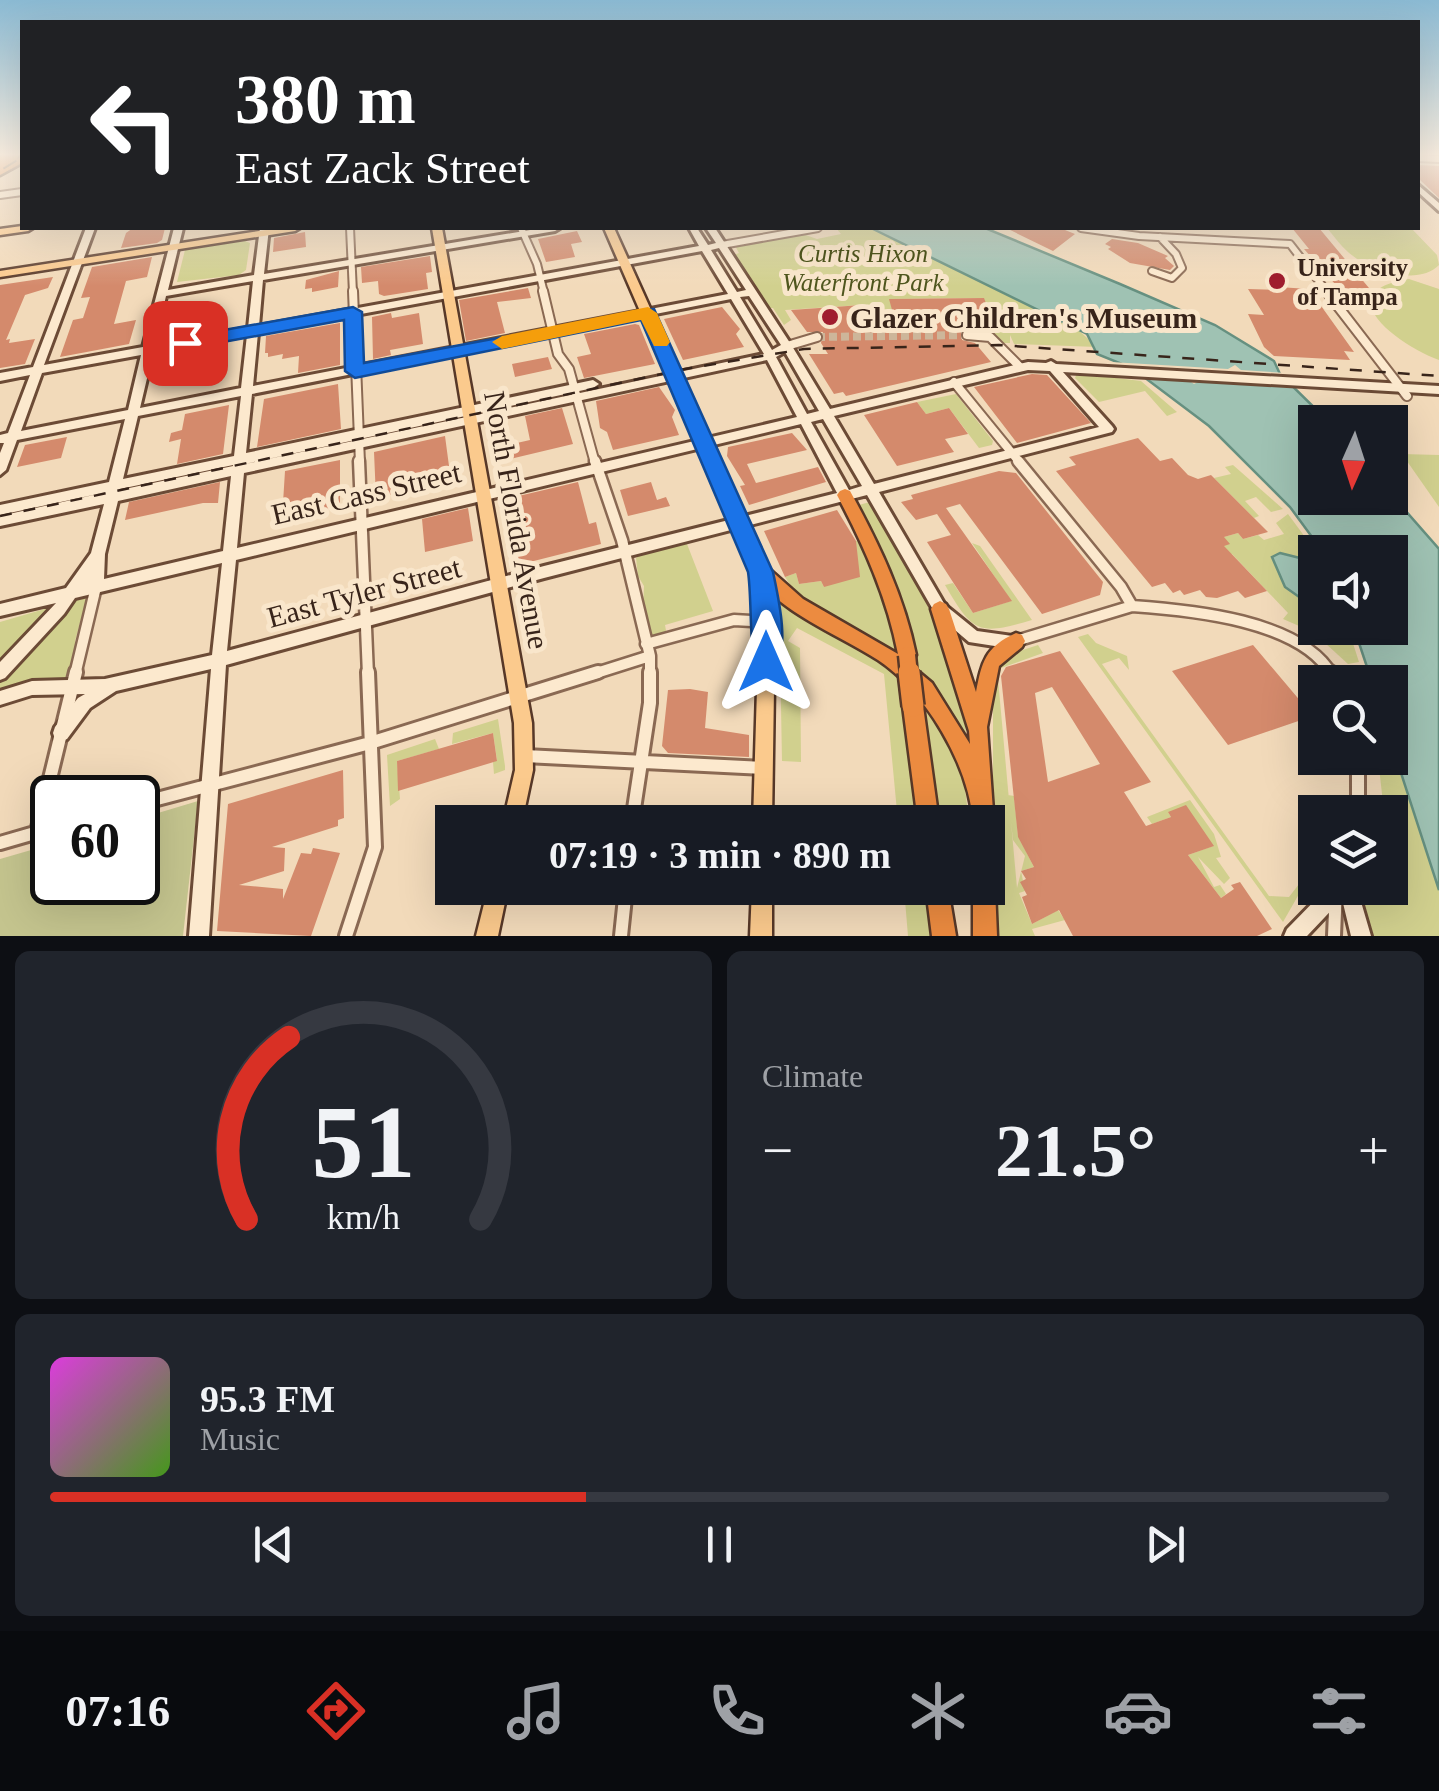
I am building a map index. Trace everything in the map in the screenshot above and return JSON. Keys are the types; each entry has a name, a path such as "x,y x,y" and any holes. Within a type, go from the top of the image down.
{"highway":[{"path":"845,496 885,572 900,614 927,805"},
{"path":"761,572 797,604 888,656 924,689 962,749 980,805"},
{"path":"940,609 979,731"},
{"path":"982,805 979,731 991,662 1016,642"},
{"path":"940,905 944,936"},
{"path":"984,905 985,936"}],"main road":[{"path":"0,274 263,230"},
{"name":"North Florida Avenue","path":"437,230 517,697 525,756 516,805"},
{"path":"610,230 761,572 767,622 764,805"},
{"path":"488,936 494,905"},
{"path":"761,936 762,905"}],"street":[{"path":"0,470 6,438 38,370 89,230"},
{"path":"50,775 96,587 98,554 177,230"},
{"path":"199,936 219,660 263,230"},
{"path":"346,936 375,847 350,230"},
{"path":"162,294 522,230 542,279 552,332 576,392 625,552 648,650 650,704 634,805"},
{"path":"694,230 768,353 845,496"},
{"path":"713,230 872,488 940,609 974,637 1016,642 1132,606 1282,633 1318,652 1326,665"},
{"path":"0,376 801,230"},
{"path":"1099,230 1290,244 1404,393"},
{"path":"1152,271 1172,278 1182,267 1160,237"},
{"path":"6,438 752,292"},
{"path":"967,335 990,336 1020,368"},
{"path":"0,510 240,465 768,353 800,338 817,338"},
{"name":"East Cass Street","path":"0,610 1020,368 1052,365 1439,393"},
{"name":"East Tyler Street","path":"0,698 32,688 71,689 118,683 219,660 498,584 1108,429 1052,365"},
{"path":"954,382 1071,524 1132,606"},
{"path":"0,521 114,491"},
{"path":"0,673 72,592 98,554"},
{"path":"160,798 370,743 517,697 734,620 767,622"},
{"path":"60,734 84,704 118,683"},
{"path":"525,756 764,768"},
{"path":"0,843 30,834"},
{"path":"620,936 624,905"},
{"path":"1294,936 1324,905"},
{"path":"1334,936 1337,905"},
{"path":"1346,905 1361,936"}],"green space":[{"name":"Curtis Hixon Waterfront Park","path":"838,230 875,230 1076,328 1097,347 1014,344 1010,335 1010,343 1002,343 990,331 964,331 961,323 993,322 983,298 890,299 895,321 866,324 862,305 785,310 791,320 784,325 773,308 767,308 734,255 739,253 734,244 800,233 817,239 841,234"},
{"path":"1329,230 1413,230 1437,255 1439,265 1419,275 1393,274 1348,252"},
{"path":"250,243 246,270 239,275 177,282 185,250"},
{"path":"1409,279 1439,289 1439,360 1390,332 1371,307 1373,295 1385,286"},
{"path":"1077,373 1141,381 1177,412 1167,416 1145,391 1099,402 1075,378"},
{"path":"956,394 993,441 992,445 979,448 949,408 926,414 917,402"},
{"path":"1408,454 1439,455 1439,507 1408,463"},
{"path":"1233,465 1283,509 1271,512 1256,497 1245,501 1259,516 1254,518 1214,478 1231,474 1225,467"},
{"path":"870,502 917,584 946,647 964,709 966,737 903,659 789,590 791,586 785,577 796,573 799,584 821,581 824,587 856,541 863,539 907,655 916,656 893,578 855,506"},
{"path":"1288,514 1303,535 1298,535 1298,626 1283,619 1288,613 1232,554 1225,556 1217,548 1224,537 1238,533 1243,539 1258,535 1264,540 1284,534 1276,523"},
{"path":"972,543 980,546 1032,620 989,629 963,613 945,585 953,583 973,613 1011,601"},
{"path":"687,544 713,611 665,625 667,636 651,640 636,558 645,552"},
{"path":"779,597 904,675 950,741 967,805 934,805 926,740 912,740 920,805 896,805 884,674 797,628 788,641 800,648 801,762 782,761"},
{"path":"87,598 75,641 80,648 69,681 0,693 0,680 72,601"},
{"path":"48,608 46,618 0,666 0,622"},
{"path":"1088,634 1096,643 1127,656 1129,670 1119,658 1102,664 1269,896 1289,897 1298,885 1298,896 1283,922 1078,637"},
{"path":"1038,645 1043,653 1001,668 998,679 1009,795 1014,796 1018,836 1034,867 1021,871 1025,856 1013,840 1011,822 1017,888 1021,872 1025,891 1019,893 1032,924 1058,910 1065,920 1032,929 1035,936 993,936 993,905 1005,905 1005,805 993,805 993,685 997,666 1014,653"},
{"path":"1327,645 1354,645 1359,662 1348,664"},
{"path":"498,719 505,770 494,774 493,762 497,760 493,733 452,744 453,733"},
{"path":"435,739 439,749 397,761 400,799 390,806 387,755"},
{"path":"1380,775 1402,775 1439,890 1439,936 1372,936 1362,905 1408,905 1408,795 1382,795"},
{"path":"1190,800 1214,834 1221,857 1216,858 1230,878 1224,884 1198,857 1214,887 1220,885 1226,894 1221,898 1188,855 1213,846 1168,812 1171,817 1152,824 1147,817"},
{"path":"198,801 183,936 0,936 0,859 30,850 30,905 160,905 160,812"},
{"path":"905,905 932,905 935,936 908,936"}],"shaded area":[{"path":"875,230 990,230 1215,325 1274,361 1280,374 1312,405 1298,405 1298,515 1408,514 1439,549 1439,890 1402,775 1408,775 1408,665 1366,665 1360,645 1408,645 1408,535 1311,535 1290,507 1209,426 1132,368 1097,354 1087,334"},
{"path":"1280,553 1298,558 1298,596 1285,587 1272,557"}],"pier":[{"path":"1111,362 1228,369 1235,365 1241,370 1286,373 1300,387 1200,381 1194,384 1188,380 1135,376"}],"building":[{"path":"164,230 157,243 121,248 126,233"},
{"path":"1010,230 1065,230 1075,234 1053,251"},
{"path":"1294,230 1321,230 1369,288 1362,288 1366,294 1343,293 1304,249 1309,249"},
{"path":"577,231 582,242 571,244 575,257 546,262 538,239"},
{"path":"305,232 306,247 273,252 274,238"},
{"path":"1112,239 1138,243 1168,256 1165,258 1174,266 1170,270 1130,263 1108,249 1111,247 1105,244"},
{"path":"430,256 428,289 384,296 379,294 378,281 362,283 361,267"},
{"path":"152,257 147,277 126,281 114,324 136,320 129,344 60,357 73,320 83,318 90,297 81,298 92,267"},
{"path":"339,271 338,287 312,292 312,288 305,289 306,280"},
{"path":"53,277 48,288 25,295 6,340 10,339 9,343 35,339 25,364 0,368 0,285"},
{"path":"1278,287 1309,289 1354,352 1344,351 1350,360 1274,356 1264,347 1248,314 1264,315 1248,289 1280,290"},
{"path":"528,288 531,298 497,302 505,333 466,341 459,300"},
{"path":"984,298 993,322 957,323 962,329 962,340 975,343 991,362 846,396 843,392 834,394 809,354 828,354 821,343 823,332 807,332 791,310 862,305 867,328 897,328 889,299"},
{"path":"722,307 740,329 736,334 744,347 683,360 664,319"},
{"path":"391,313 392,318 419,313 423,344 390,350 391,355 373,359 372,317"},
{"path":"340,323 340,365 298,373 299,356 282,359 283,354 268,357 265,353 266,336"},
{"path":"639,325 655,364 584,378 577,357 591,354 584,334"},
{"path":"548,357 552,369 515,377 512,364"},
{"path":"1032,374 1047,375 1091,423 1017,443 974,387"},
{"path":"338,384 341,429 257,447 264,399"},
{"path":"659,387 675,410 672,417 679,435 613,450 607,432 600,428 596,401"},
{"path":"917,402 926,414 949,408 968,434 945,439 954,452 897,466 864,415"},
{"path":"229,405 223,454 177,464 181,439 169,442 171,433 182,430 185,414"},
{"path":"562,408 573,444 493,463 490,449 530,440 525,416"},
{"path":"792,433 807,450 747,464 756,483 818,467 826,482 749,505 740,486 745,485 727,456 728,447"},
{"path":"445,436 451,481 376,498 374,452"},
{"path":"67,437 61,458 17,467 25,445"},
{"path":"1138,438 1160,461 1172,458 1188,475 1198,479 1211,475 1268,532 1243,539 1238,533 1224,537 1230,544 1224,546 1267,591 1245,598 1238,591 1217,598 1206,597 1200,590 1184,595 1180,590 1173,593 1165,583 1152,587 1056,471 1076,465 1069,457"},
{"path":"340,460 340,506 302,515 288,523 282,519 285,471"},
{"path":"999,471 1016,473 1103,582 1100,595 1042,614 960,504 946,508 1012,601 973,613 927,542 951,535 937,514 916,520 901,502 913,499 911,495"},
{"path":"220,482 218,503 125,520 129,502"},
{"path":"578,482 589,524 596,522 601,544 514,566 502,500"},
{"path":"651,482 657,500 666,497 670,506 628,516 620,490"},
{"path":"468,508 473,541 425,552 422,519"},
{"path":"837,510 856,541 860,577 824,587 821,581 799,584 796,573 785,577 764,531"},
{"path":"1253,645 1298,698 1298,721 1228,745 1172,671"},
{"path":"1060,651 1151,782 1124,792 1146,826 1171,817 1168,812 1186,805 1214,846 1188,855 1221,898 1234,889 1231,885 1240,882 1272,929 1257,936 1073,936 1059,910 1032,924 1022,897 1027,895 1020,882 1026,879 1021,871 1034,867 1018,837 1001,676 1006,667","holes":["1052,687 1100,764 1048,782 1035,693"]},
{"path":"668,690 708,692 705,728 749,735 749,757 668,753 662,746"},
{"path":"493,733 497,761 398,791 397,761"},
{"path":"343,770 344,818 338,820 338,826 272,847 285,848 284,871 239,885 283,889 283,899 301,853 311,854 313,848 340,853 311,936 217,931 228,804"}],"tunnel":[{"path":"817,337 967,335"}],"railway":[{"path":"0,516 685,369 804,349 999,345 1439,376"}],"slow traffic":[{"path":"502,342 648,313 661,342"}],"place":[{"name":"University of Tampa","path":"1277,281"},
{"name":"Glazer Children's Museum","path":"830,317"}],"route":[{"path":"185,343 353,312 355,371 648,313 761,572 767,608 766,662"}]}
